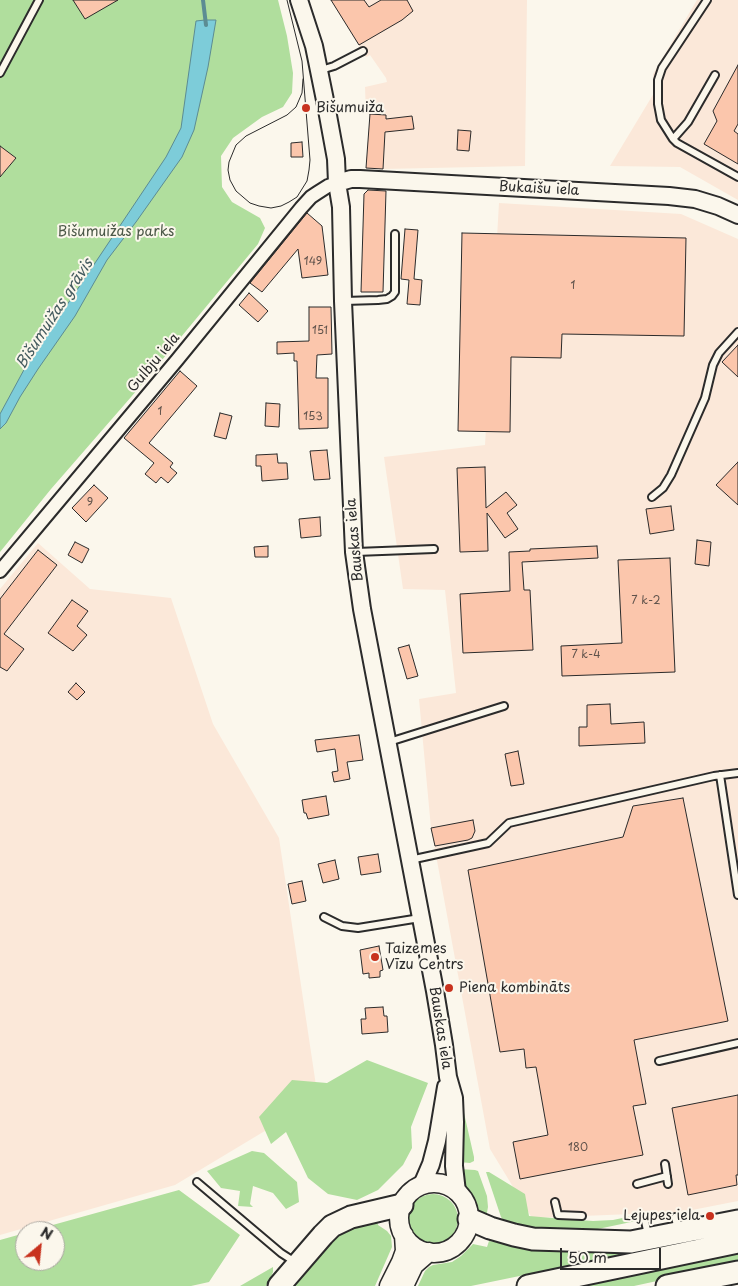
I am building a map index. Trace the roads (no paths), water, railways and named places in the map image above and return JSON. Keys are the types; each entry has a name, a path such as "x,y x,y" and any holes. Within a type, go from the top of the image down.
{"highway":[{"path":"279,1286 332,1226 351,1217 402,1205"},
{"path":"469,1220 514,1235 544,1240 631,1242 647,1230 677,1225 738,1221"},
{"path":"528,1286 738,1242"},
{"path":"667,1286 738,1272"}],"main road":[{"path":"389,1286 405,1251 399,1215 406,1197 422,1185 431,1183 450,1187 464,1200 468,1209 468,1228 459,1242 453,1247 446,1251 429,1252 411,1244 404,1236"},
{"path":"404,1286 414,1265 429,1252"}],"street":[{"name":"Bauskas iela","path":"299,0 314,46 336,160 341,207 343,301 354,552 362,609 443,1036 448,1077"},
{"name":"Bukaišu iela","path":"337,182 360,179 669,196 718,206 738,215"},
{"name":"Gulbju iela","path":"0,571 177,360 301,208 317,193 337,182"},
{"path":"422,1185 431,1164 437,1141 448,1077"},
{"path":"448,1077 454,1098 454,1166 457,1192"}],"lane":[{"path":"0,73 39,0"},
{"path":"707,0 662,68 658,80 658,104 661,120 673,139 738,177"},
{"path":"318,70 334,66 363,51"},
{"path":"673,139 688,122 715,75"},
{"path":"343,301 378,300 387,299 392,296 395,292 395,234"},
{"path":"652,497 663,488 671,475 705,398 712,365 719,353 738,332"},
{"path":"354,552 434,549"},
{"path":"387,742 504,706"},
{"path":"409,860 488,843 509,823 720,775 738,773"},
{"path":"720,775 738,895"},
{"path":"324,917 342,926 358,928 420,918"},
{"path":"659,1061 738,1043"},
{"path":"665,1164 668,1184"},
{"path":"637,1184 667,1176"},
{"path":"197,1182 281,1253 298,1264"},
{"path":"555,1202 558,1215 582,1216"}],"water":[{"path":"216,20 194,130 182,157 107,260 75,316 38,369 6,423 0,429 0,414 26,366 166,157 181,128 196,21"}],"waterway":[{"name":"Bišumuižas grāvis","path":"203,0 206,25"}],"tram line":[{"path":"287,0 302,61 310,160 307,181 297,197 281,206 271,208 250,203 236,191 230,180 229,162 236,145 246,136 287,115 296,107 302,93 303,79"}],"place":[{"name":"Bišumuiža","path":"306,108"},
{"name":"Taizemes Vīzu Centrs","path":"375,957"},
{"name":"Piena kombināts","path":"449,988"},
{"name":"Lejupes iela","path":"710,1216"}],"park label":[{"name":"Bišumuižas parks","path":"116,232"}]}
